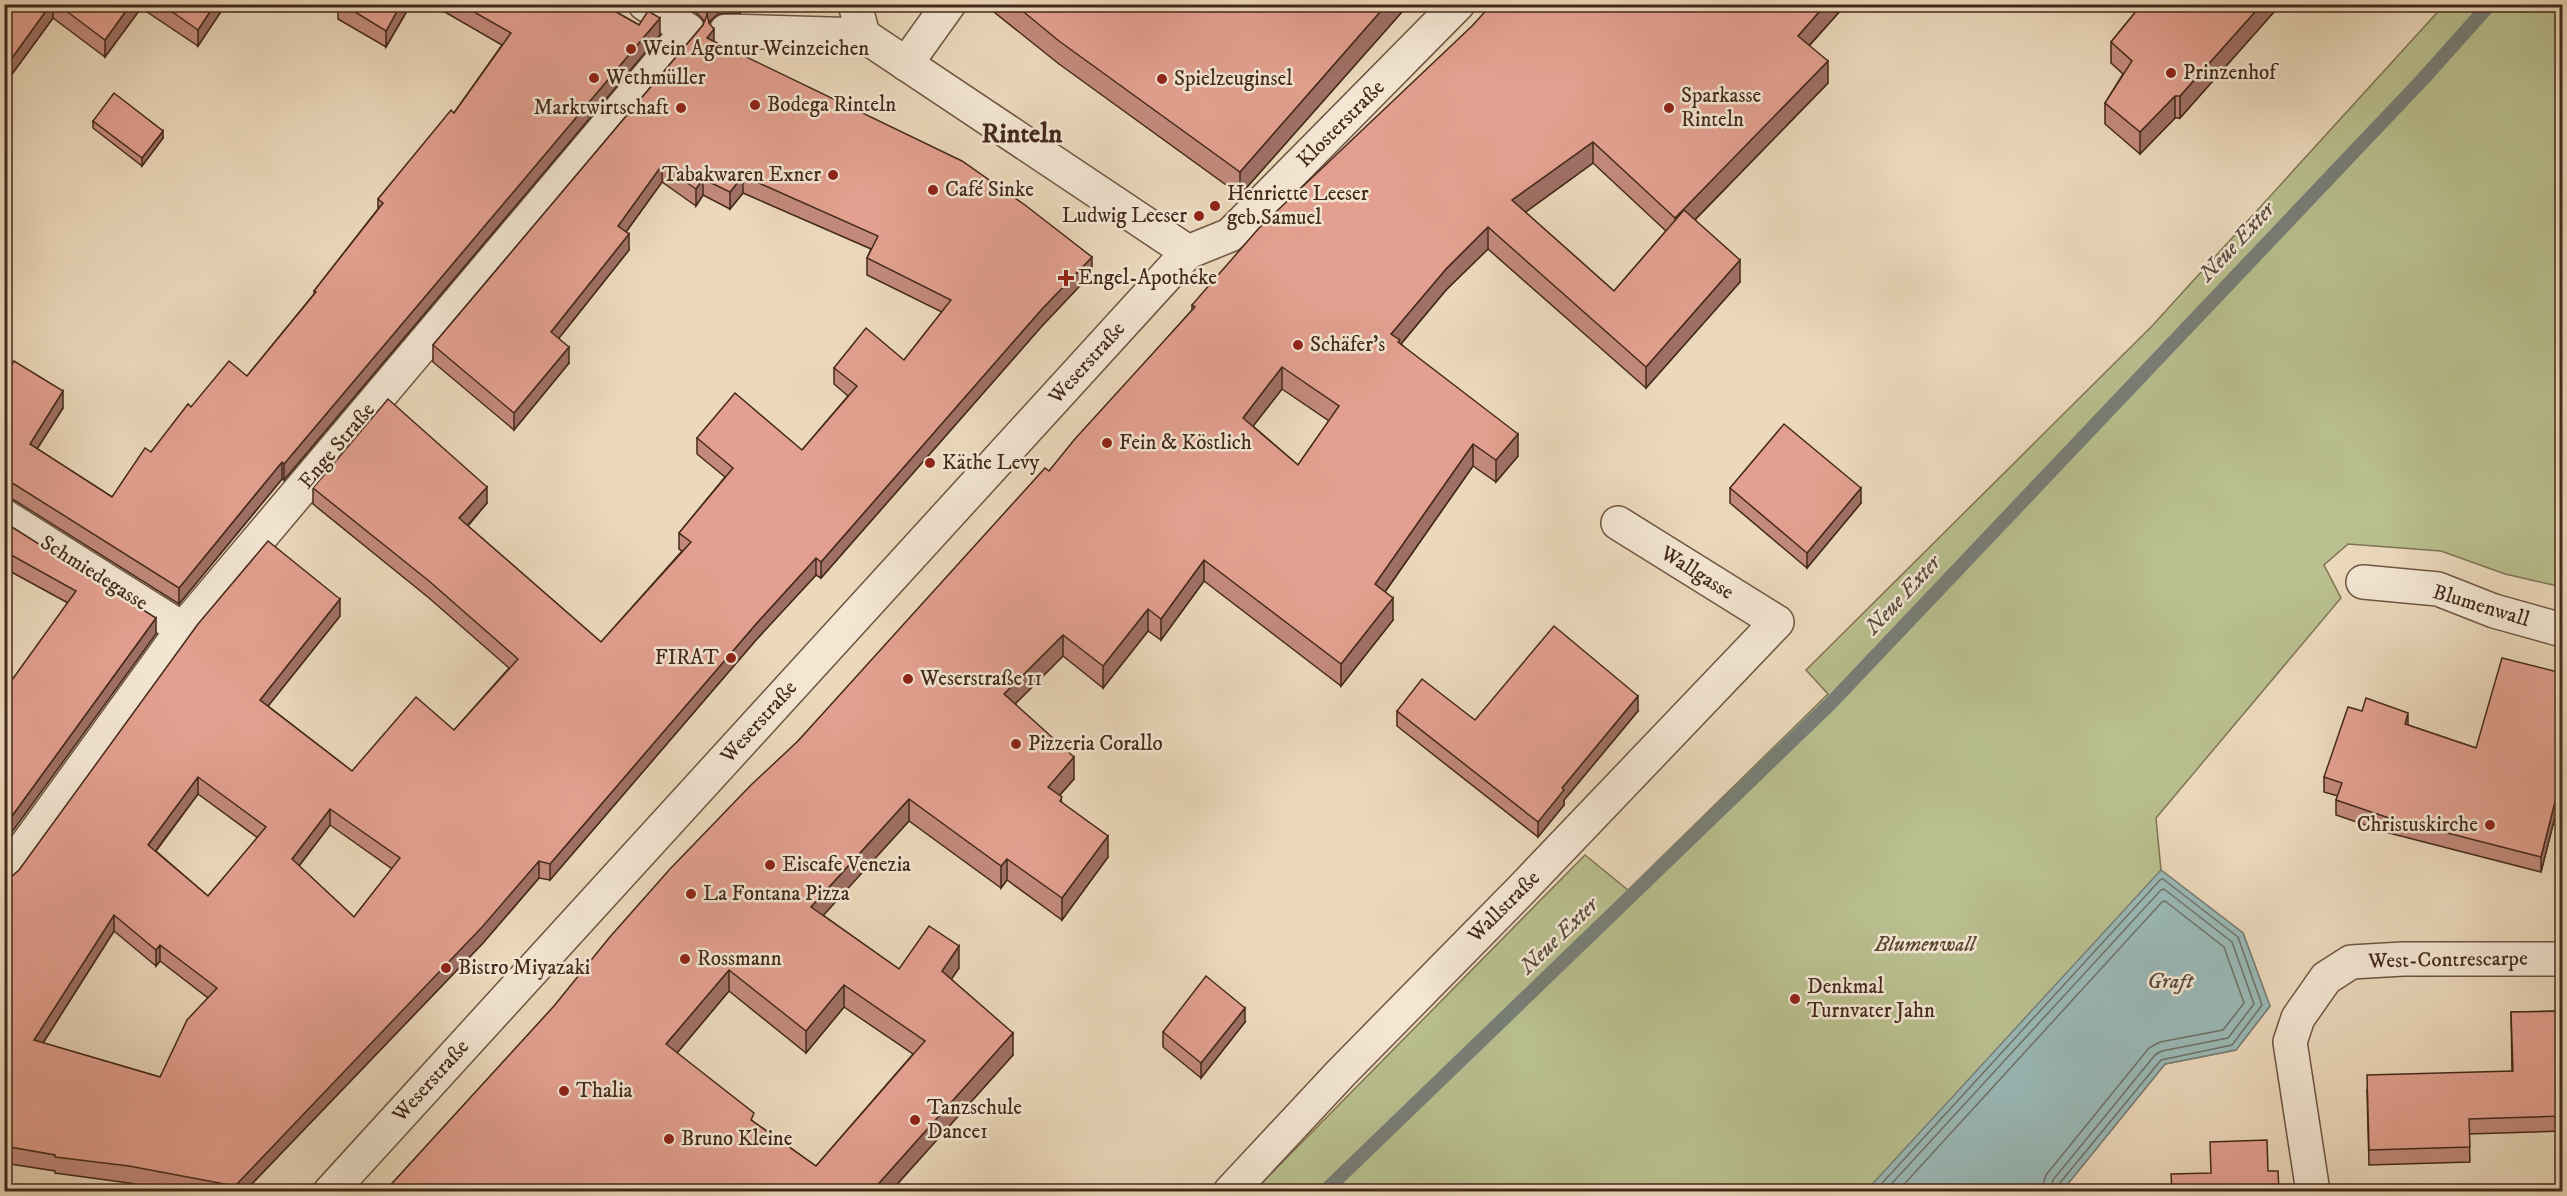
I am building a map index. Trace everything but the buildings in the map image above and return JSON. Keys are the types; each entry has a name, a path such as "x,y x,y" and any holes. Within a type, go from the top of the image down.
{"street":[{"name":"Enge Straße","path":"4,876 183,629 688,30 645,4"},
{"path":"906,64 949,4"},
{"name":"Klosterstraße","path":"1188,252 1230,235 1458,4"},
{"path":"726,31 859,20 906,64 1188,252"},
{"name":"Weserstraße","path":"330,1191 1188,252"},
{"name":"Schmiedegasse","path":"4,516 183,629"},
{"name":"Wallgasse","path":"1618,523 1777,622"},
{"name":"Blumenwall","path":"2363,582 2438,589 2494,611 2562,630"},
{"name":"Wallstraße","path":"1230,1191 1777,622"},
{"name":"West-Contrescarpe","path":"2313,1191 2290,1042 2298,1018 2326,978 2351,962 2403,959 2562,959"}],"green space":[{"name":"Blumenwall","path":"2444,5 2562,5 2562,587 2505,574 2441,551 2348,544 2324,565 2341,598 2156,818 2161,870 2243,933 2270,1006 2236,1050 2165,1064 2062,1191 1253,1192 1585,855 1628,890 1828,694 1806,670 2152,326"}],"water":[{"name":"Graft","path":"2161,870 2243,933 2270,1006 2236,1050 2165,1064 2062,1191 1866,1191"}],"waterway":[{"name":"Neue Exter","path":"1324,1192 1831,703 2423,79 2490,4"}],"place":[{"name":"Wein Agentur Weinzeichen","path":"631,49"},
{"name":"Prinzenhof","path":"2171,73"},
{"name":"Wethmüller","path":"594,78"},
{"name":"Spielzeuginsel","path":"1162,79"},
{"name":"Bodega Rinteln","path":"755,105"},
{"name":"Marktwirtschaft","path":"681,108"},
{"name":"Sparkasse Rinteln","path":"1669,108"},
{"name":"Tabakwaren Exner","path":"833,175"},
{"name":"Café Sinke","path":"933,190"},
{"name":"Henriette Leeser geb.Samuel","path":"1215,206"},
{"name":"Ludwig Leeser","path":"1199,216"},
{"name":"Engel-Apotheke","path":"1066,278"},
{"name":"Schäfer's","path":"1298,345"},
{"name":"Fein & Köstlich","path":"1107,443"},
{"name":"Käthe Levy","path":"930,463"},
{"name":"FIRAT","path":"731,658"},
{"name":"Weserstraße 11","path":"908,679"},
{"name":"Pizzeria Corallo","path":"1016,744"},
{"name":"Christuskirche","path":"2490,825"},
{"name":"Eiscafe Venezia","path":"770,865"},
{"name":"La Fontana Pizza","path":"691,894"},
{"name":"Rossmann","path":"685,959"},
{"name":"Bistro Miyazaki","path":"446,968"},
{"name":"Denkmal Turnvater Jahn","path":"1795,999"},
{"name":"Thalia","path":"564,1091"},
{"name":"Tanzschule Dance1","path":"915,1120"},
{"name":"Bruno Kleine","path":"669,1139"}],"district":[{"name":"Rinteln","path":"1022,134"}]}
